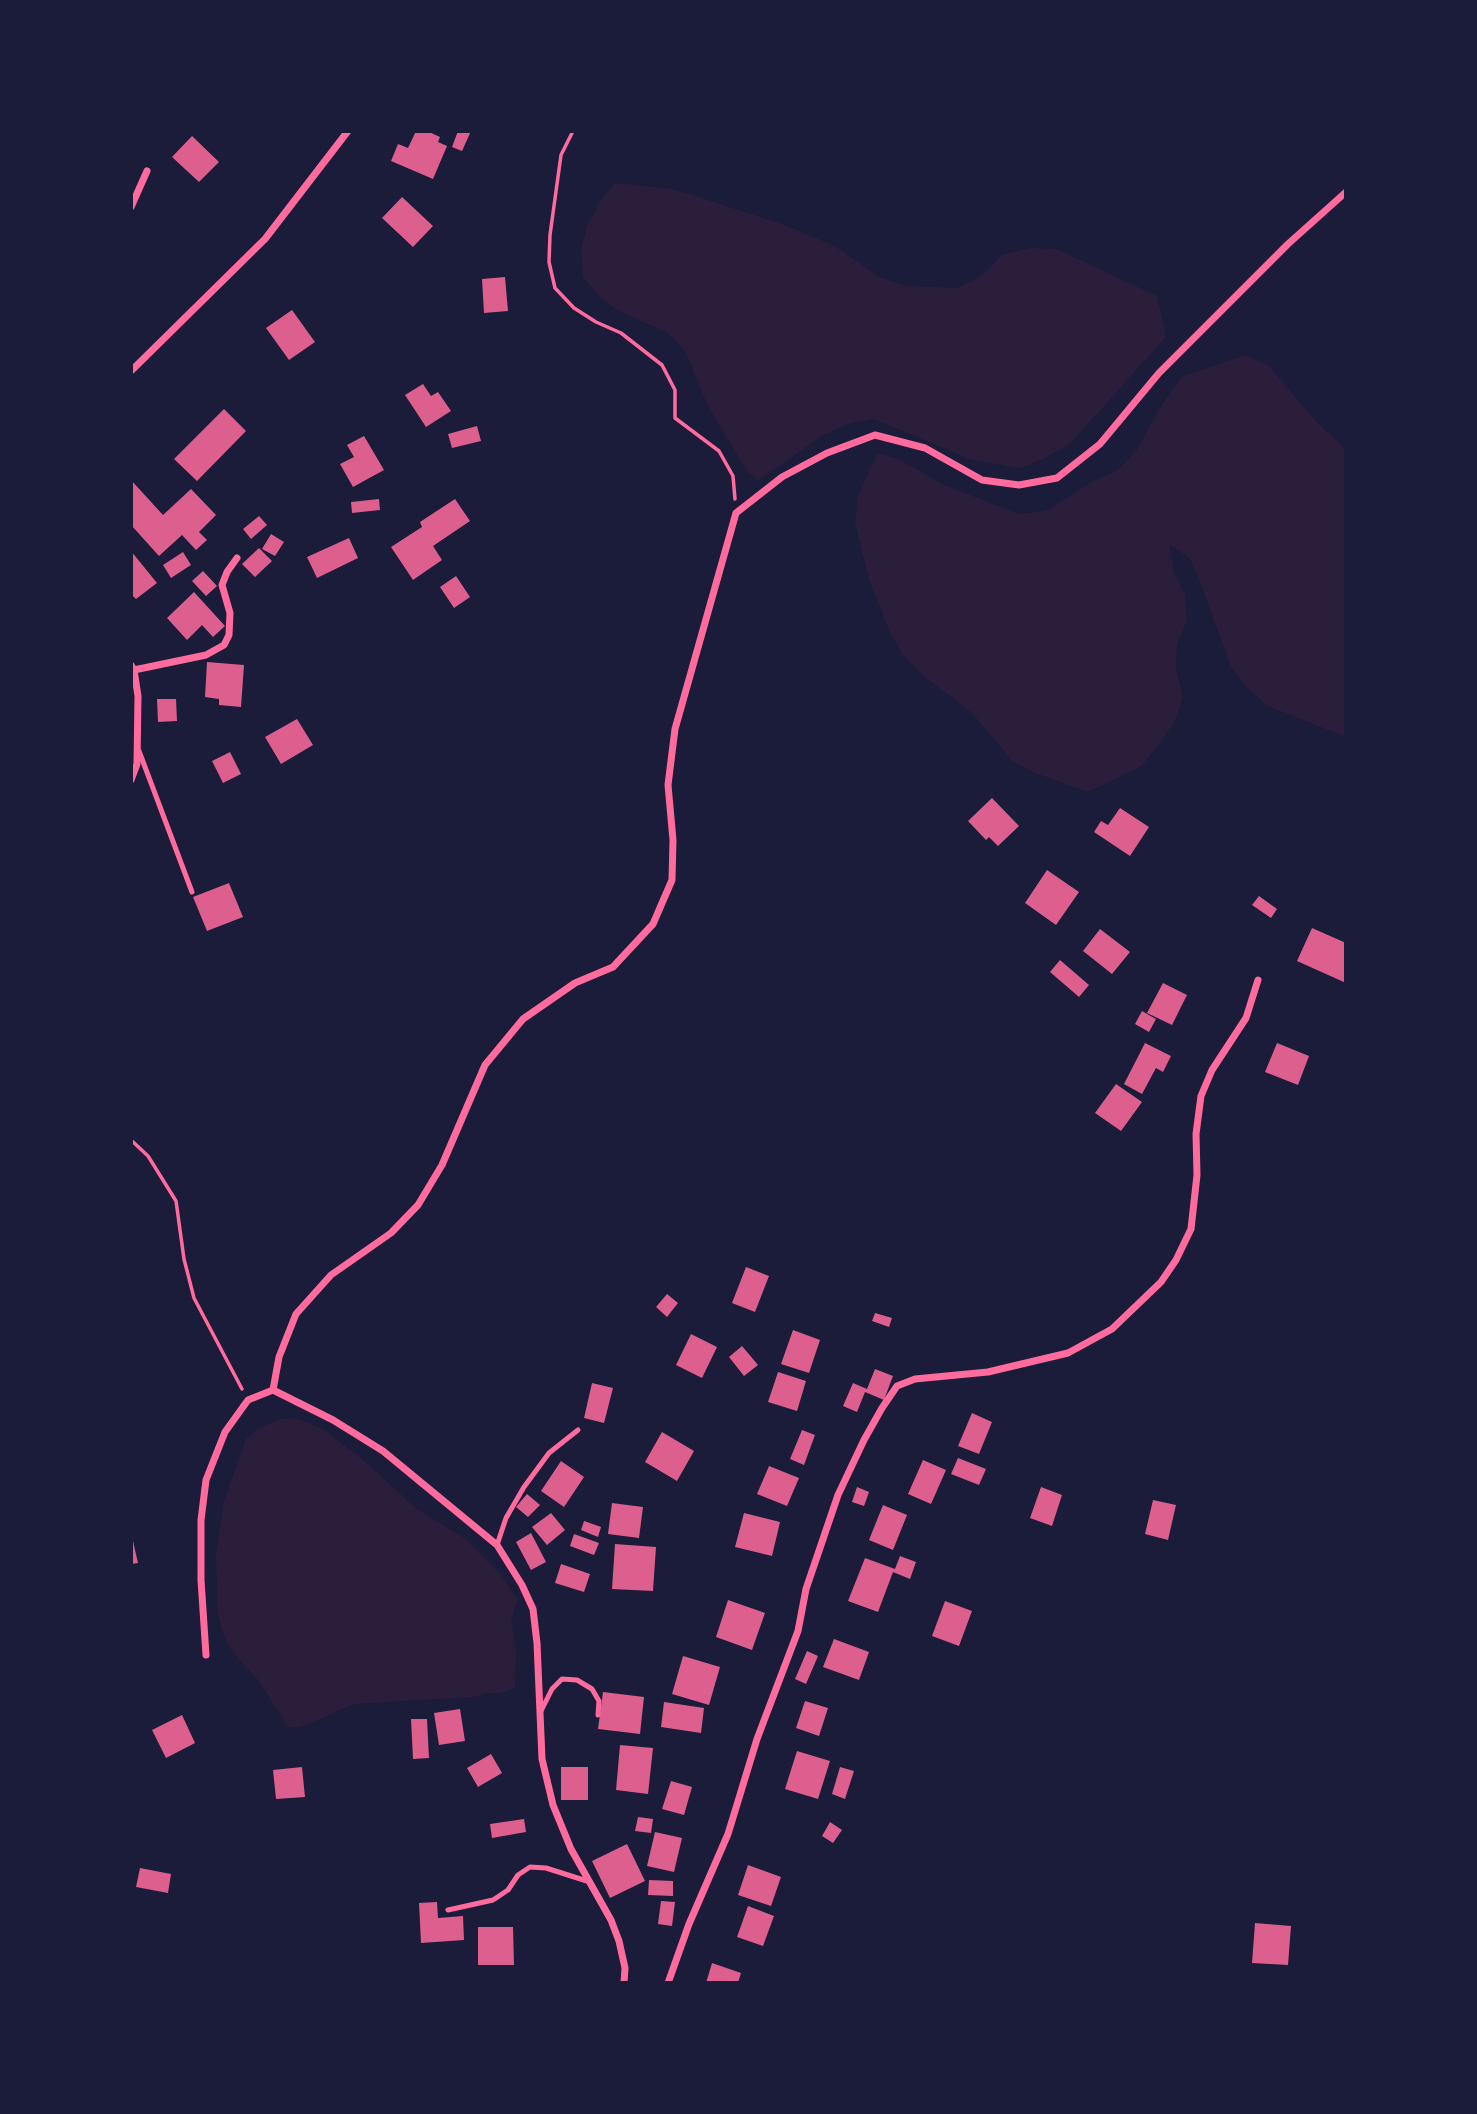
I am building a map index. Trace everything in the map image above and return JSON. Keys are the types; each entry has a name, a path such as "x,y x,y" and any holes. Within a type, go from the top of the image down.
{"street":[{"path":"131,371 265,239 348,131"},
{"path":"131,207 147,171"},
{"path":"274,1390 279,1357 296,1314 331,1275 391,1233 418,1205 442,1165 485,1065 523,1019 575,983 612,967 653,924 672,880 673,840 668,785 675,729 736,513 782,477 827,453 874,435 925,448 982,480 1019,485 1057,478 1100,444 1158,373 1288,244 1346,192"},
{"path":"131,780 137,764 138,696 133,668 206,655 224,645 229,635 230,613 222,585 237,558"},
{"path":"668,1983 689,1924 729,1834 757,1740 798,1631 806,1589 838,1495 882,1408 897,1386 915,1379 988,1372 1068,1353 1112,1329 1161,1282 1176,1260 1191,1229 1197,1175 1196,1134 1202,1096 1212,1070 1246,1018 1258,980"},
{"path":"206,1655 201,1580 201,1520 206,1480 225,1432 248,1401 274,1390 333,1420 383,1451 497,1545 522,1585 533,1609 537,1643 541,1759 553,1805 571,1849 611,1920 619,1941 625,1968 624,1983"}],"lane":[{"path":"137,746 192,892"},
{"path":"497,1545 506,1518 524,1487 549,1453 578,1430"},
{"path":"539,1714 552,1689 562,1679 577,1681 592,1689 599,1700 598,1715"},
{"path":"448,1910 493,1900 508,1890 518,1875 530,1867 546,1868 590,1882"}],"path":[{"path":"573,131 561,155 550,235 549,262 555,288 574,308 596,322 621,332 662,365 675,390 675,418 719,451 733,476 736,513"},
{"path":"131,1140 148,1156 176,1201 184,1259 194,1298 248,1401"}],"shaded area":[{"path":"615,183 673,189 782,224 835,246 879,277 906,286 959,288 984,274 1002,255 1030,248 1057,249 1157,296 1166,337 1070,444 1020,468 969,459 874,419 848,424 823,435 758,481 746,470 707,404 686,353 668,333 621,312 600,298 583,277 581,251 587,226 599,203"},
{"path":"1245,355 1268,365 1318,423 1346,449 1346,737 1268,706 1247,688 1231,667 1190,559 1169,544 1174,572 1185,594 1187,620 1177,645 1176,669 1183,698 1174,723 1142,766 1088,792 1035,773 1012,761 972,713 906,659 891,635 869,580 855,524 858,496 877,453 900,460 944,485 1019,514 1046,511 1093,481 1117,471 1136,451 1181,377"},
{"path":"295,1418 323,1429 367,1463 417,1509 463,1537 502,1576 518,1600 511,1619 516,1648 515,1688 473,1697 354,1704 301,1727 288,1727 258,1680 233,1653 226,1641 218,1616 216,1553 224,1501 246,1439 268,1424"}],"building":[{"path":"416,131 427,131 440,137 438,142 447,146 433,179 391,161 398,144 408,148"},
{"path":"458,131 471,131 462,151 452,147"},
{"path":"192,136 219,162 199,182 172,157"},
{"path":"402,197 433,226 413,247 382,218"},
{"path":"505,277 508,311 484,313 482,279"},
{"path":"292,310 315,342 289,360 266,328"},
{"path":"423,384 431,396 438,392 451,411 426,427 405,395"},
{"path":"224,409 246,431 197,481 174,459"},
{"path":"477,426 481,441 452,448 448,434"},
{"path":"364,436 384,470 353,487 340,464 354,457 347,445"},
{"path":"131,480 163,515 191,489 216,515 199,532 207,540 196,550 182,535 159,556 131,525"},
{"path":"379,499 380,510 352,513 351,502"},
{"path":"455,499 470,521 433,546 442,560 413,580 391,547 422,527 420,522"},
{"path":"259,516 267,525 251,539 243,529"},
{"path":"271,534 284,542 275,556 262,549"},
{"path":"349,538 358,558 317,578 307,557"},
{"path":"259,548 272,561 255,577 242,564"},
{"path":"131,551 157,583 136,599 131,594"},
{"path":"183,552 191,565 171,578 163,565"},
{"path":"203,571 217,586 206,596 192,581"},
{"path":"456,576 470,597 454,608 440,587"},
{"path":"194,592 225,626 213,637 202,625 187,640 167,618"},
{"path":"207,662 244,665 241,707 219,705 219,699 205,697"},
{"path":"157,699 176,699 177,721 158,722"},
{"path":"297,719 313,745 281,764 265,737"},
{"path":"230,752 241,774 223,783 212,761"},
{"path":"992,798 1019,826 998,846 989,837 986,840 968,821"},
{"path":"1120,808 1149,827 1130,856 1094,832 1101,821 1108,825"},
{"path":"1047,870 1079,892 1056,925 1025,903"},
{"path":"229,883 243,917 207,931 193,897"},
{"path":"1259,896 1277,909 1271,918 1252,905"},
{"path":"1312,928 1346,943 1346,983 1297,961"},
{"path":"1100,929 1130,952 1112,974 1083,951"},
{"path":"1060,960 1089,985 1079,997 1050,972"},
{"path":"1163,983 1187,995 1172,1025 1147,1013"},
{"path":"1142,1011 1156,1019 1149,1032 1135,1024"},
{"path":"1145,1043 1171,1056 1163,1072 1156,1068 1142,1094 1124,1084"},
{"path":"1277,1043 1309,1056 1298,1085 1265,1072"},
{"path":"1116,1084 1142,1102 1121,1131 1095,1113"},
{"path":"746,1267 769,1276 755,1312 732,1303"},
{"path":"667,1294 678,1303 667,1317 656,1307"},
{"path":"875,1313 892,1318 889,1327 872,1321"},
{"path":"793,1330 820,1340 809,1373 781,1364"},
{"path":"691,1334 717,1347 702,1378 676,1365"},
{"path":"742,1346 758,1365 744,1376 729,1357"},
{"path":"875,1369 893,1376 884,1400 865,1392 857,1412 843,1406 853,1383 867,1389"},
{"path":"778,1372 806,1381 797,1411 768,1402"},
{"path":"592,1383 613,1388 604,1423 584,1418"},
{"path":"972,1413 992,1422 979,1454 958,1446"},
{"path":"802,1430 815,1435 804,1465 790,1459"},
{"path":"662,1432 694,1451 677,1481 645,1462"},
{"path":"958,1458 986,1469 979,1485 951,1474"},
{"path":"923,1460 946,1470 931,1504 908,1494"},
{"path":"561,1461 584,1477 564,1507 541,1491"},
{"path":"769,1466 799,1478 787,1506 757,1494"},
{"path":"857,1487 869,1492 864,1506 852,1502"},
{"path":"1041,1487 1062,1495 1052,1526 1030,1518"},
{"path":"527,1494 540,1505 528,1517 516,1507"},
{"path":"1153,1500 1176,1505 1168,1540 1145,1534"},
{"path":"612,1503 643,1507 639,1538 608,1534"},
{"path":"883,1505 907,1515 893,1550 869,1540"},
{"path":"551,1513 565,1530 547,1545 532,1527"},
{"path":"744,1513 780,1522 772,1556 735,1547"},
{"path":"584,1521 601,1527 598,1537 581,1530"},
{"path":"131,1532 138,1563 131,1564"},
{"path":"531,1533 546,1562 531,1570 516,1542"},
{"path":"574,1534 599,1543 594,1555 570,1546"},
{"path":"615,1544 656,1547 653,1591 612,1589"},
{"path":"900,1556 916,1562 910,1579 893,1572 878,1612 848,1601 865,1558 895,1569"},
{"path":"561,1564 590,1574 584,1592 555,1583"},
{"path":"728,1600 765,1613 752,1650 716,1637"},
{"path":"945,1601 972,1611 959,1646 932,1636"},
{"path":"834,1639 869,1652 859,1680 823,1667"},
{"path":"807,1651 818,1656 806,1684 795,1679"},
{"path":"683,1656 720,1667 709,1705 672,1694"},
{"path":"603,1692 644,1697 640,1734 598,1729"},
{"path":"805,1701 828,1708 819,1736 796,1728"},
{"path":"664,1702 704,1708 701,1733 661,1727"},
{"path":"460,1709 465,1741 439,1745 434,1713"},
{"path":"182,1715 195,1743 166,1758 152,1730"},
{"path":"411,1719 427,1719 429,1758 413,1759"},
{"path":"620,1745 653,1748 648,1794 616,1790"},
{"path":"797,1751 830,1761 818,1799 785,1789"},
{"path":"491,1754 502,1773 478,1787 467,1768"},
{"path":"302,1767 305,1797 276,1799 273,1770"},
{"path":"561,1767 588,1767 588,1800 561,1800"},
{"path":"840,1767 854,1771 845,1799 832,1794"},
{"path":"671,1781 692,1787 684,1815 662,1809"},
{"path":"638,1817 653,1819 651,1833 635,1831"},
{"path":"524,1819 526,1832 492,1838 490,1824"},
{"path":"830,1822 842,1830 833,1843 822,1836"},
{"path":"655,1832 682,1838 674,1872 647,1866"},
{"path":"627,1844 645,1881 610,1898 592,1861"},
{"path":"748,1865 781,1877 771,1906 738,1895"},
{"path":"140,1868 171,1874 168,1893 136,1887"},
{"path":"649,1880 673,1881 673,1896 648,1895"},
{"path":"661,1901 675,1902 672,1926 658,1924"},
{"path":"437,1902 438,1918 463,1916 464,1940 421,1943 419,1903"},
{"path":"748,1906 774,1916 763,1946 737,1937"},
{"path":"1255,1923 1291,1926 1288,1965 1252,1963"},
{"path":"478,1927 513,1927 514,1965 478,1965"},
{"path":"712,1963 741,1973 738,1983 706,1983"}]}
